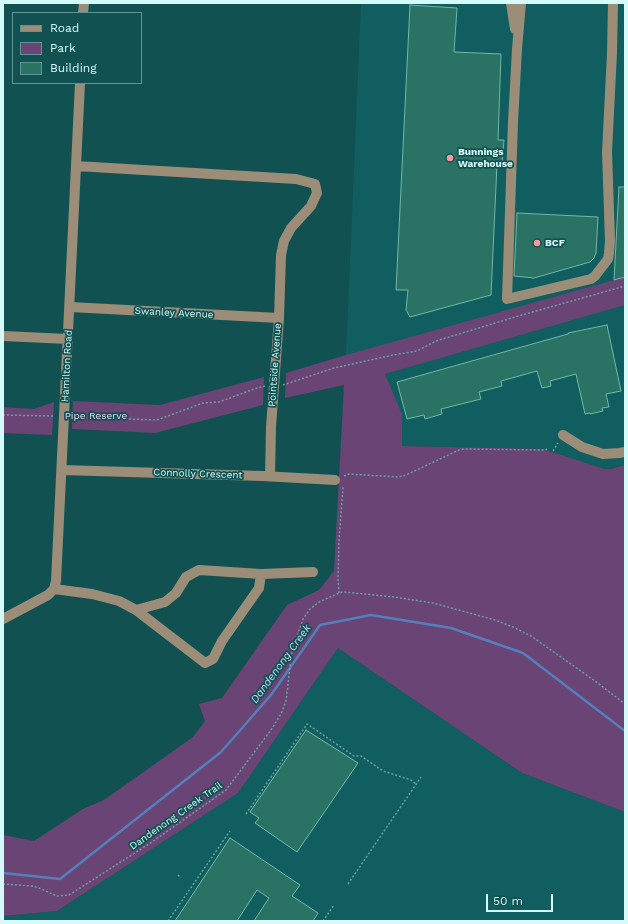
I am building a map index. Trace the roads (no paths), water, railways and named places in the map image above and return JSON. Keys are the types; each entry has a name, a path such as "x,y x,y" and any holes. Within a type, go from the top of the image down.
{"street":[{"path":"505,3 514,23"},
{"path":"511,3 517,49"},
{"path":"522,5 517,49 513,122 507,299 591,279 608,259 610,241 607,152 614,5"},
{"name":"Hamilton Road","path":"54,589 56,581 62,470 80,84"},
{"name":"Pointside Avenue","path":"76,166 296,179 315,184 317,193 311,206 291,228 284,241 281,255 271,428 270,476"},
{"name":"Swanley Avenue","path":"70,307 278,318"},
{"path":"3,336 68,339"},
{"path":"563,436 577,444 604,454 625,452"},
{"name":"Connolly Crescent","path":"62,470 339,479"},
{"path":"136,610 165,602 176,593 186,576 199,570 261,574 313,572"},
{"path":"3,619 48,595 54,589 92,594 119,601 136,610 205,663 213,659 222,641 259,588 261,574"}],"waterway":[{"name":"Dandenong Creek","path":"3,873 60,879 221,752 271,695 320,625 371,615 451,628 523,653 625,731"}],"place":[{"name":"Bunnings Warehouse","path":"450,158"},
{"name":"BCF","path":"537,243"}],"park label":[{"name":"Pipe Reserve","path":"96,416"}]}
